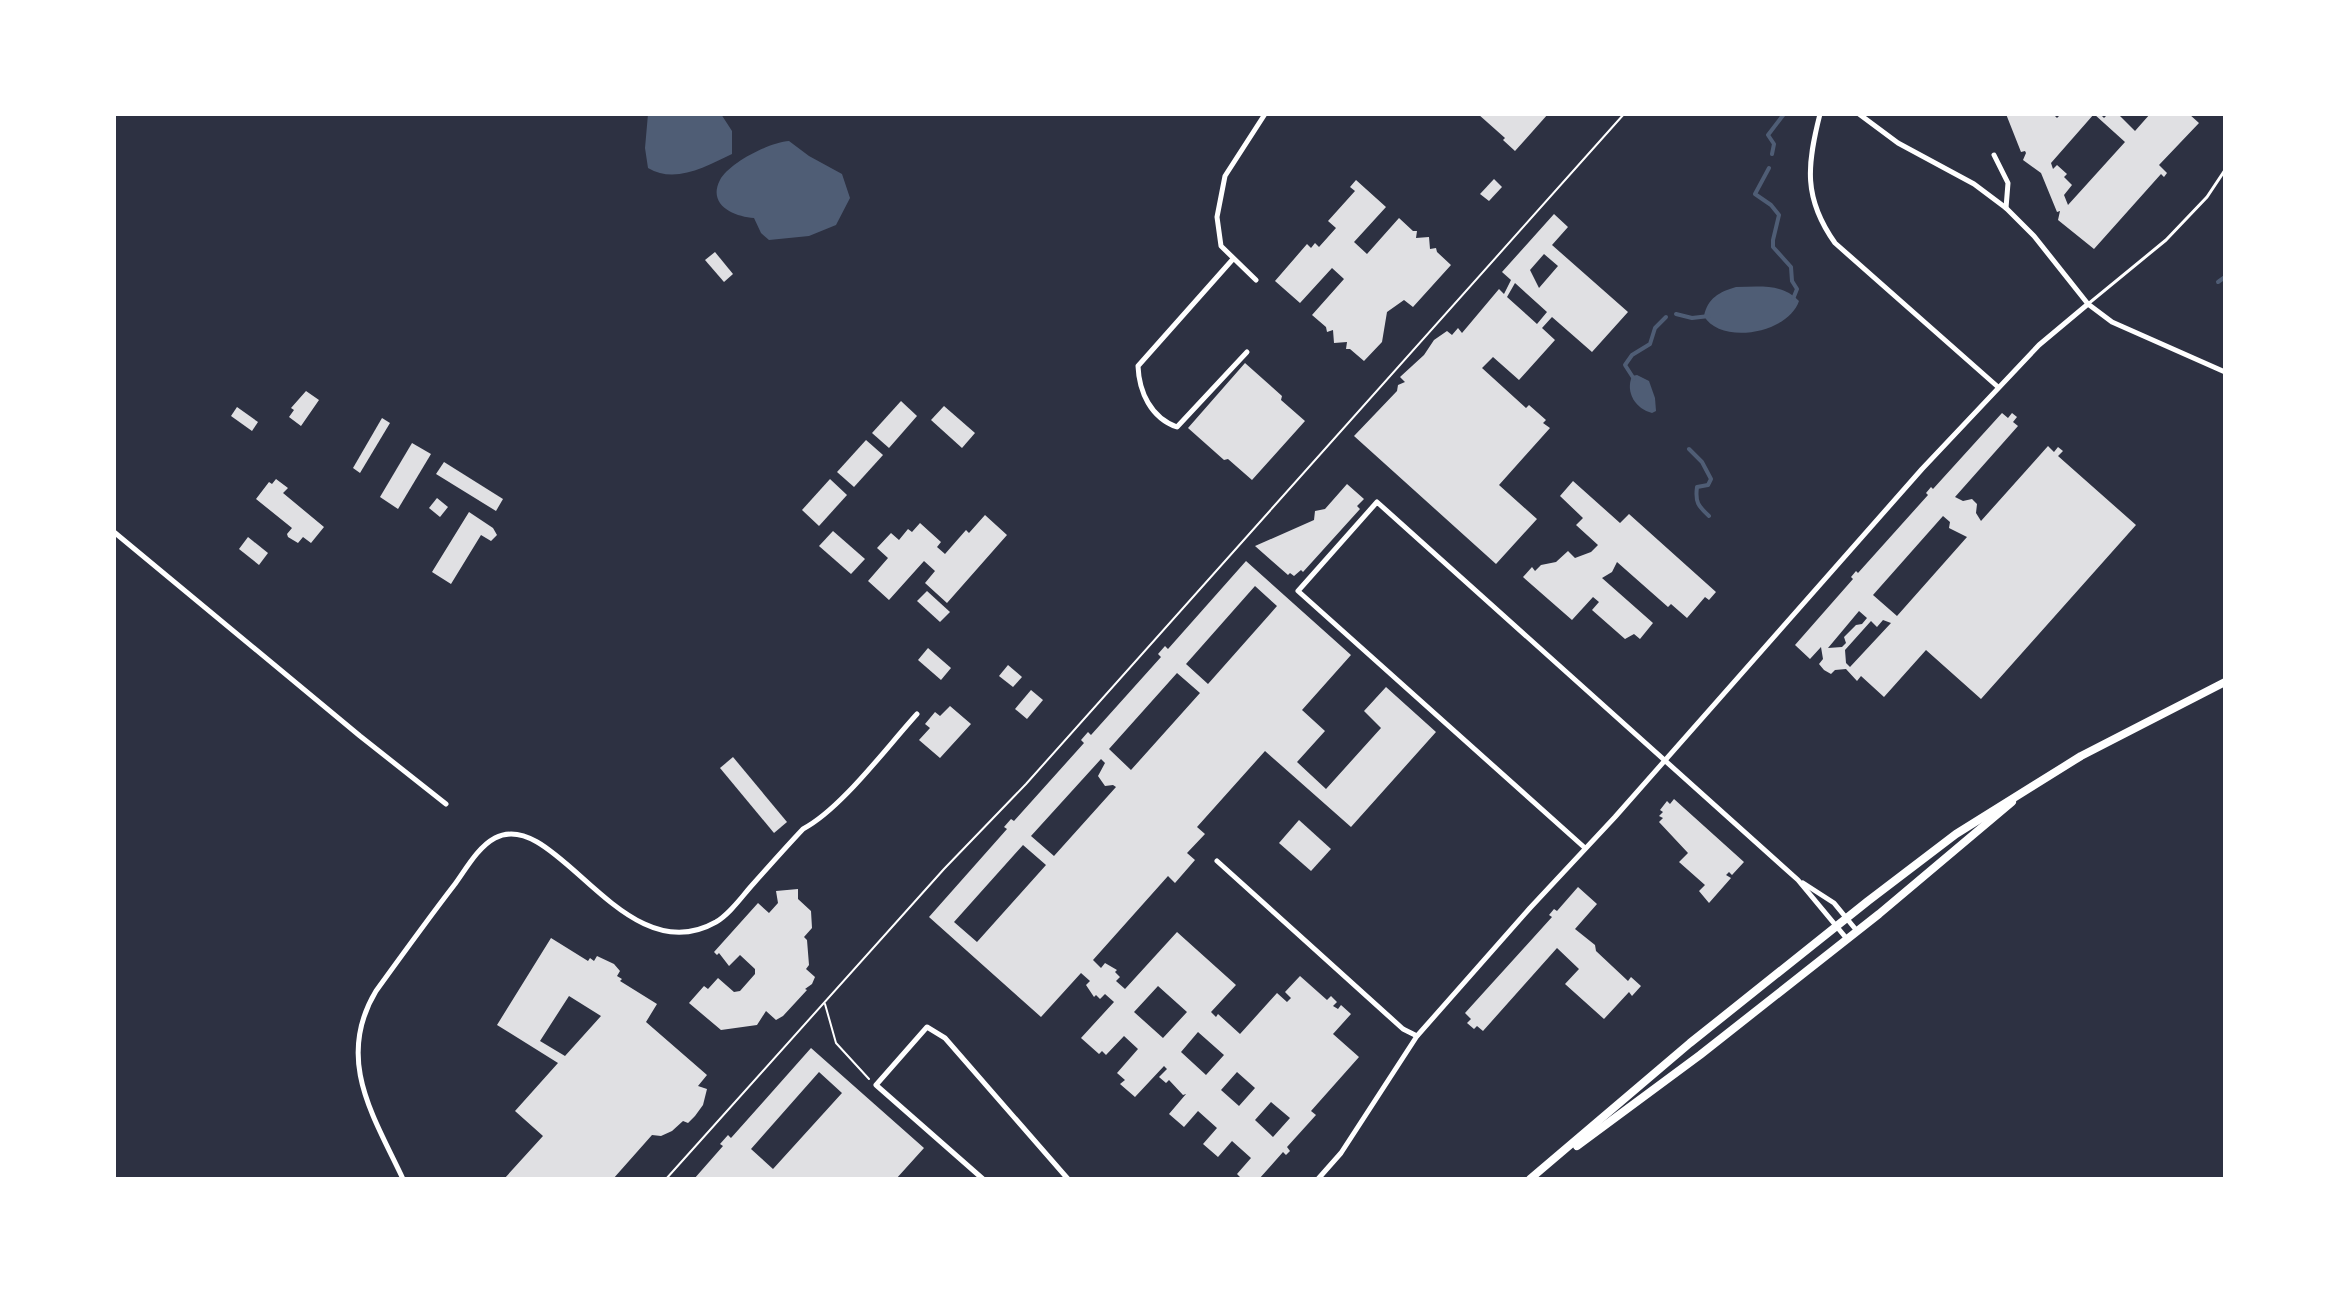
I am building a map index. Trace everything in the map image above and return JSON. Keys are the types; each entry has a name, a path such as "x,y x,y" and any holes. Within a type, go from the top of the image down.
{"main road":[{"path":"1531,1179 1690,1043 1956,834 2116,737 2225,684"},
{"path":"1531,1179 1700,1055 1857,931 1975,831 2045,778"}],"street":[{"path":"1256,280 1218,241 1217,209 1225,176 1265,114"},
{"path":"1820,114 1811,150 1809,177 1813,201 1822,225 1835,243 1998,387"},
{"path":"1859,114 1891,138 1974,184 2006,208 2028,230 2088,304 2112,322 2142,338 2225,372"},
{"path":"1994,155 2008,183 2006,208"},
{"path":"1233,259 1138,366 1143,394 1163,420 1177,427 1247,352"},
{"path":"1318,1179 1362,1122 1417,1036 1922,469 2039,345 2088,304"},
{"path":"1585,848 1298,591 1377,502 1798,880 1847,939"},
{"path":"114,532 446,804"},
{"path":"403,1179 363,1091 357,1061 358,1032 367,1005 376,991 462,874 491,841 509,834 538,843 631,917 651,929 673,934 701,929 723,917 803,829 819,821 834,806 917,714"},
{"path":"1217,861 1403,1029 1417,1036"},
{"path":"1798,880 1834,903 1857,931"},
{"path":"983,1179 876,1085 927,1027 937,1031 1068,1179"}],"lane":[{"path":"2088,304 2166,240 2207,197 2225,170"}],"path":[{"path":"666,1179 944,869 1026,784 1624,114"},
{"path":"825,1003 836,1043 844,1055 876,1085"}],"water":[{"path":"648,114 721,114 732,131 732,154 690,172 658,173 648,168 645,148"},
{"path":"789,141 842,174 850,198 836,225 809,236 769,240 761,233 754,218 725,208 717,196 717,189 725,173 741,160 771,145"},
{"path":"1736,287 1778,289 1799,301 1782,321 1768,328 1753,332 1724,331 1704,316 1715,297"},
{"path":"1632,376 1649,381 1655,398 1656,411 1652,413 1637,404 1631,394 1630,382"}],"building":[{"path":"1478,114 1548,114 1515,151"},
{"path":"2006,114 2053,114 2057,118 2061,114 2094,114 2100,114 2104,118 2108,114 2118,114 2135,131 2150,114 2189,114 2199,123 2159,165 2167,173 2164,177 2161,174 2094,249 2058,220 2060,211 2057,212 2041,173 2023,160 2026,153 2021,152","holes":["2094,114 2125,142 2068,205 2064,195 2072,185 2064,177 2067,174 2057,165 2053,169 2051,163"]},
{"path":"1494,179 1502,187 1489,201 1480,194"},
{"path":"1356,180 1386,207 1354,242 1367,254 1399,218 1417,231 1416,238 1429,237 1430,249 1436,248 1451,265 1413,307 1404,300 1387,312 1382,342 1364,361 1346,349 1347,342 1334,343 1333,330 1327,332 1326,327 1312,315 1344,279 1332,268 1300,303 1275,281 1307,244 1311,248 1315,243 1319,247 1336,228 1328,221 1355,191 1350,187"},
{"path":"1554,214 1568,227 1552,245 1628,312 1592,352 1552,317 1542,328 1555,340 1519,380 1493,357 1482,368 1526,408 1529,405 1546,420 1543,423 1550,428 1499,485 1537,519 1496,564 1354,436 1397,391 1398,385 1405,382 1400,377 1424,355 1434,340 1447,331 1452,335 1458,328 1462,333 1499,289 1504,294 1511,280 1502,272","holes":["1544,254 1558,266 1539,288 1530,270","1515,283 1547,312 1537,324 1507,297"]},
{"path":"715,252 733,274 724,282 705,260"},
{"path":"1245,363 1305,421 1252,480 1188,428"},
{"path":"306,391 319,400 301,426 289,417 294,410 291,408"},
{"path":"901,401 917,416 889,448 872,433"},
{"path":"944,406 975,433 962,448 931,420"},
{"path":"237,407 258,422 252,431 231,416"},
{"path":"2002,413 2008,418 2012,413 2017,417 2013,422 2018,426 1955,497 1963,501 1972,499 1977,504 1976,513 1981,521 2048,446 2054,452 2058,447 2063,451 2058,456 2136,525 1981,699 1926,650 1884,697 1861,676 1857,681 1846,669 1835,670 1831,674 1824,670 1819,664 1823,659 1821,647 1810,659 1795,645 1853,579 1851,577 1856,571 1858,573 1928,495 1926,493 1931,487 1933,489","holes":["1943,516 1950,522 1949,528 1967,537 1897,616 1873,595","1859,611 1867,618 1844,637 1846,643 1842,647 1828,648","1883,620 1891,623 1850,667 1846,663 1845,650 1871,621 1877,627"]},
{"path":"382,418 390,423 360,473 353,468"},
{"path":"866,440 883,455 854,487 837,472"},
{"path":"412,443 431,454 398,509 380,497"},
{"path":"444,462 503,499 496,511 436,474"},
{"path":"276,479 288,488 283,493 324,527 311,543 303,537 298,543 288,537 292,528 256,499 269,482 272,484"},
{"path":"830,479 847,495 819,526 802,510"},
{"path":"1573,481 1620,523 1629,514 1716,592 1709,600 1705,597 1687,618 1671,604 1668,607 1617,562 1612,572 1602,578 1653,623 1640,639 1634,634 1625,639 1592,610 1599,602 1593,597 1572,620 1523,577 1532,567 1535,571 1541,565 1556,562 1568,551 1575,558 1591,552 1598,545 1576,525 1583,518 1560,496"},
{"path":"1347,484 1364,499 1357,506 1360,509 1303,572 1288,575 1255,546 1314,520 1315,511 1325,509"},
{"path":"437,498 448,507 440,517 429,508"},
{"path":"469,512 493,528 497,535 491,541 481,535 451,584 432,572"},
{"path":"985,515 1007,535 947,603 925,583 935,571 924,561 889,600 868,581 888,558 877,548 891,533 899,540 908,529 912,532 920,523 941,542 937,547 945,554 966,530 969,533"},
{"path":"833,531 865,559 851,574 819,546"},
{"path":"248,537 268,553 259,565 239,549"},
{"path":"1246,561 1351,655 1302,710 1325,731 1297,762 1326,789 1381,728 1364,711 1386,687 1436,732 1351,827 1265,751 1197,827 1205,834 1187,853 1195,860 1175,883 1168,876 1093,960 1101,968 1105,963 1117,970 1115,972 1120,977 1116,981 1125,989 1177,932 1236,985 1211,1012 1216,1017 1218,1014 1240,1034 1277,993 1287,1002 1291,998 1285,992 1300,976 1327,1000 1331,996 1337,1002 1333,1006 1338,1009 1341,1005 1351,1014 1333,1034 1359,1057 1311,1111 1316,1115 1287,1147 1290,1151 1286,1155 1283,1152 1259,1179 1242,1179 1237,1174 1251,1158 1232,1141 1218,1157 1203,1144 1217,1128 1198,1111 1184,1127 1169,1114 1186,1094 1183,1095 1169,1080 1166,1083 1159,1077 1167,1069 1164,1066 1135,1097 1120,1084 1125,1080 1117,1073 1138,1049 1124,1036 1106,1055 1102,1051 1099,1054 1081,1038 1114,1002 1105,994 1100,999 1096,995 1094,997 1086,985 1090,981 1081,973 1041,1017 929,917 1007,829 1004,827 1011,819 1014,821 1084,743 1081,740 1088,732 1091,735 1161,657 1158,654 1165,646 1168,649","holes":["1255,586 1277,606 1208,684 1186,664","1177,673 1200,693 1131,770 1109,749","1101,759 1105,763 1098,776 1105,786 1116,787 1054,856 1031,836","1023,845 1046,865 977,942 954,922","1158,986 1187,1012 1163,1038 1134,1012","1198,1032 1224,1055 1206,1075 1181,1052","1237,1072 1255,1088 1239,1106 1221,1090","1271,1102 1290,1118 1273,1137 1255,1120"]},
{"path":"927,591 950,612 940,622 917,601"},
{"path":"928,648 951,668 941,680 918,660"},
{"path":"1008,665 1022,677 1013,687 999,676"},
{"path":"1031,690 1043,700 1027,719 1015,709"},
{"path":"950,706 971,724 940,758 919,740 930,728 925,724 935,712 940,716"},
{"path":"733,757 787,822 774,833 720,768"},
{"path":"1674,799 1744,862 1732,875 1729,872 1726,875 1731,878 1709,903 1699,891 1705,885 1679,862 1688,853 1659,822 1663,818 1659,816 1663,812 1660,810 1667,801 1670,804"},
{"path":"1299,820 1331,849 1311,871 1279,843"},
{"path":"1578,887 1597,904 1575,929 1595,945 1596,951 1628,981 1631,977 1641,986 1632,996 1629,992 1604,1019 1565,984 1579,969 1557,948 1483,1031 1477,1026 1474,1029 1467,1023 1471,1019 1465,1013 1552,917 1549,915 1554,909 1557,911"},
{"path":"798,889 798,899 811,911 812,928 804,937 807,940 809,965 806,969 815,977 812,984 776,1020 766,1011 757,1025 721,1030 689,1003 704,986 708,989 718,978 734,992 740,991 755,974 755,969 740,955 729,966 719,953 714,952 758,903 769,913 778,903 776,891"},
{"path":"551,938 588,961 590,958 594,961 597,956 614,964 620,971 617,976 622,979 620,981 657,1004 646,1022 707,1075 698,1086 707,1089 703,1105 688,1123 683,1121 661,1136 652,1135 613,1179 504,1179 543,1136 515,1111 558,1063 497,1025","holes":["569,996 601,1016 565,1056 540,1041"]},
{"path":"811,1048 924,1148 896,1179 694,1179 723,1146 720,1144 728,1135 731,1138","holes":["819,1072 842,1093 773,1169 751,1149"]}],"waterway":[{"path":"1772,154 1774,144 1768,135 1784,114"},
{"path":"1769,168 1755,194 1779,215 1773,247 1791,267 1792,281 1797,289 1793,299"},
{"path":"2218,282 2225,277"},
{"path":"1676,314 1692,318 1709,316"},
{"path":"1634,379 1625,365 1632,355 1650,344 1655,328 1666,317"},
{"path":"1689,449 1702,462 1711,479 1708,485 1697,487 1696,492 1698,503 1709,516"}]}
